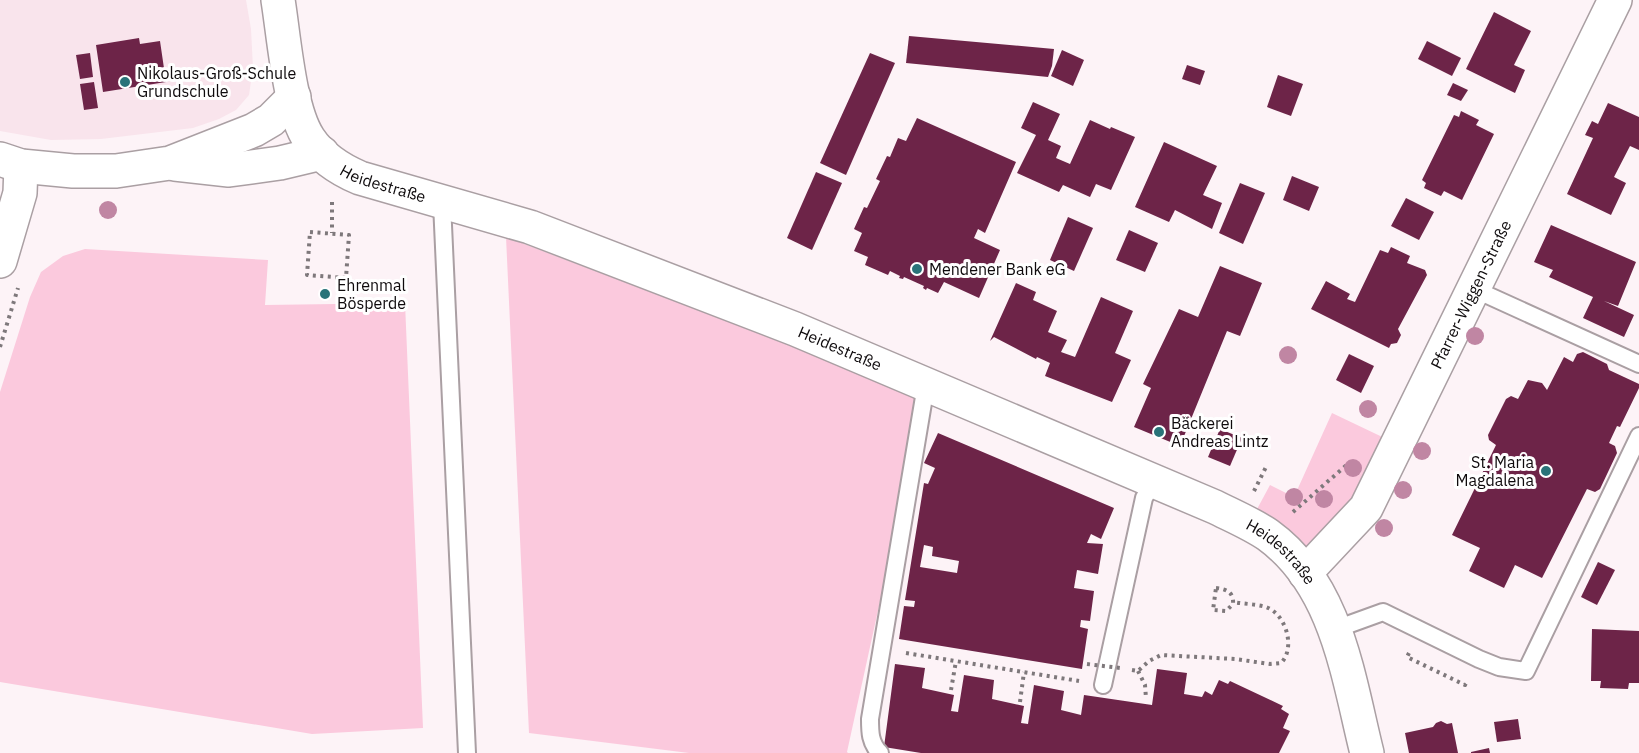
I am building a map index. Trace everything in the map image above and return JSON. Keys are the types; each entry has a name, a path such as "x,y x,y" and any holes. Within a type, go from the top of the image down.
{"street":[{"name":"Heidestraße","path":"278,0 300,122 309,140 342,170 360,178 442,203 530,227 795,329 1215,507 1268,535 1305,573 1336,629 1367,753"},
{"name":"Pfarrer-Wiggen-Straße","path":"1305,573 1366,508 1616,0"},
{"path":"170,164 254,130 271,120 294,97"},
{"path":"0,261 20,193 11,163 73,171 116,171 170,164 229,170 280,163 322,153"}],"lane":[{"path":"442,203 467,753"},
{"path":"1474,289 1639,364"},
{"path":"880,753 870,734 870,719 926,385"},
{"path":"1336,629 1383,612 1479,659 1499,667 1526,671 1639,436"},
{"path":"1104,685 1144,498 1154,482"}],"path":[{"path":"332,199 332,233"},
{"path":"310,232 332,233 350,235 346,278 307,275 310,232"},
{"path":"1268,535 1354,459"},
{"path":"1216,588 1229,591 1233,596 1233,602 1232,607 1226,611 1213,610 1216,588"},
{"path":"1138,671 1149,661 1161,655 1281,663 1287,656 1288,644 1285,628 1274,612 1266,607 1233,602"},
{"path":"882,649 1104,685"},
{"path":"951,690 956,661"},
{"path":"1087,664 1138,671"},
{"path":"1138,671 1145,685 1146,698"},
{"path":"1020,702 1024,672"}],"shaded area":[{"name":"Nikolaus-Groß-Schule Grundschule","path":"0,0 246,0 251,29 253,68 249,95 236,110 193,128 101,139 51,140 0,131"},
{"path":"506,237 925,396 848,753 689,753 529,733"},
{"path":"85,249 268,260 265,305 405,303 423,728 312,734 0,682 0,392 30,297 41,272 63,256"},
{"path":"1332,413 1397,444 1305,573 1249,524 1270,485 1294,497"}],"building":[{"path":"1494,12 1531,31 1514,65 1525,70 1515,93 1466,69"},
{"path":"909,36 1054,49 1052,66 1048,77 906,63"},
{"path":"139,38 140,44 160,41 166,82 103,92 96,45"},
{"path":"1427,41 1461,58 1452,76 1418,59"},
{"path":"1062,50 1084,60 1073,86 1051,76"},
{"path":"90,53 93,77 80,79 76,55"},
{"path":"870,53 895,63 846,175 820,163"},
{"path":"1187,65 1205,71 1200,85 1182,79"},
{"path":"1278,75 1303,84 1291,116 1267,107"},
{"path":"94,82 98,108 84,110 80,84"},
{"path":"1453,83 1468,90 1461,101 1447,95"},
{"path":"1033,102 1060,114 1048,140 1061,146 1056,158 1070,164 1090,120 1135,137 1111,190 1096,184 1090,197 1063,185 1059,192 1017,173 1036,135 1021,128"},
{"path":"1608,103 1639,117 1639,150 1630,146 1614,177 1626,183 1611,215 1567,194 1593,138 1585,135 1592,121 1598,124"},
{"path":"1461,111 1479,120 1476,125 1494,134 1462,200 1444,191 1441,196 1424,188 1426,183 1422,180 1454,115 1459,117"},
{"path":"917,118 1016,162 985,233 978,229 974,238 1000,250 979,298 944,282 938,293 927,288 926,290 924,286 904,277 899,278 900,276 890,271 888,275 865,265 868,257 854,251 862,233 854,229 880,181 876,179 887,156 890,157 898,138 906,141"},
{"path":"1164,142 1217,166 1203,195 1222,203 1212,229 1175,210 1169,222 1135,207"},
{"path":"816,172 842,183 812,250 787,238"},
{"path":"1292,176 1319,187 1309,211 1283,200"},
{"path":"1240,183 1265,193 1243,244 1219,233"},
{"path":"1406,198 1434,212 1419,240 1391,226"},
{"path":"1068,217 1093,228 1074,271 1050,260"},
{"path":"1551,225 1636,262 1618,306 1604,301 1634,315 1624,337 1583,318 1593,297 1549,277 1553,270 1534,262"},
{"path":"1129,230 1158,243 1145,272 1116,260"},
{"path":"1391,247 1410,256 1407,263 1425,270 1427,275 1398,329 1401,335 1397,343 1391,344 1389,348 1311,309 1326,281 1350,294 1347,299 1355,302 1380,250 1388,253"},
{"path":"1220,266 1262,283 1240,336 1227,331 1180,446 1134,427 1151,388 1143,384 1179,309 1198,317"},
{"path":"1016,283 1036,292 1033,300 1057,311 1048,332 1067,340 1061,352 1075,357 1101,297 1133,311 1115,353 1131,360 1112,402 1045,376 1050,363 1037,357 1036,359 994,337 990,341"},
{"name":"St. Maria Magdalena","path":"1583,352 1607,364 1609,370 1639,384 1639,388 1620,427 1617,426 1609,443 1615,446 1617,453 1600,489 1595,492 1587,489 1542,578 1515,565 1504,588 1469,571 1480,548 1452,535 1496,445 1489,440 1488,435 1506,399 1511,396 1518,399 1528,380 1542,383 1547,390 1564,357 1573,362 1577,354"},
{"path":"1349,354 1374,366 1361,393 1336,380"},
{"path":"1220,429 1242,438 1230,466 1208,457"},
{"path":"938,433 1114,508 1101,539 1091,534 1087,543 1103,544 1098,574 1077,570 1074,588 1094,591 1090,621 1081,620 1080,627 1088,629 1082,669 899,639 904,606 914,607 915,601 905,600 924,483 928,484 935,468 924,463","holes":["924,545 933,547 932,556 959,561 957,573 920,567"]},
{"path":"1598,562 1615,570 1597,605 1581,597"},
{"path":"1592,629 1639,631 1639,683 1629,683 1628,689 1600,688 1601,681 1591,681"},
{"path":"895,664 925,668 922,688 954,695 951,711 958,712 964,675 994,680 992,699 1024,706 1021,723 1028,724 1034,685 1064,691 1061,710 1081,715 1084,695 1152,705 1157,669 1187,673 1184,694 1202,697 1205,691 1212,695 1219,680 1228,684 1230,681 1283,706 1281,709 1289,714 1283,728 1290,731 1279,753 921,753 884,747"},
{"path":"1518,719 1521,739 1497,742 1494,722"},
{"path":"1441,721 1447,724 1452,723 1458,753 1409,753 1405,733 1433,727"},
{"path":"1489,748 1490,753 1471,753 1471,752"}],"place":[{"name":"Nikolaus-Groß-Schule Grundschule","path":"125,82"},
{"name":"Mendener Bank eG","path":"917,269"},
{"name":"Ehrenmal Bösperde","path":"325,294"},
{"name":"Bäckerei Andreas Lintz","path":"1159,432"},
{"name":"St. Maria Magdalena","path":"1546,471"}]}
